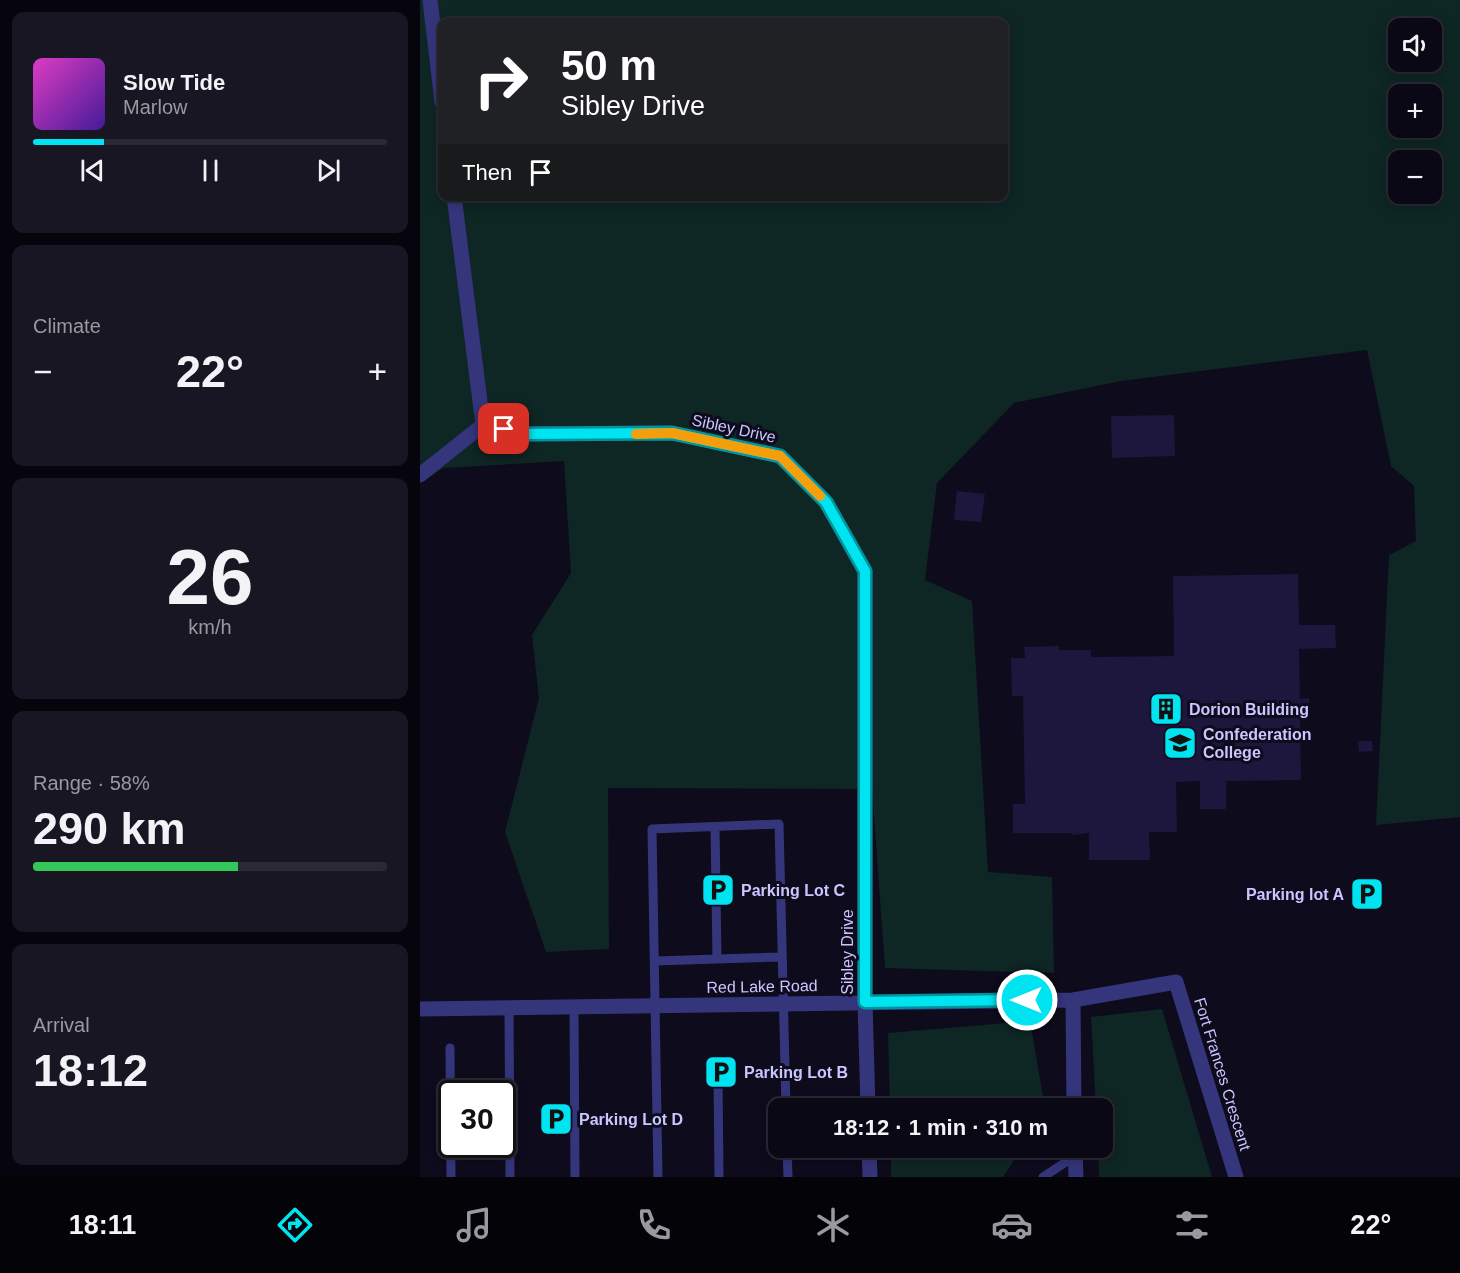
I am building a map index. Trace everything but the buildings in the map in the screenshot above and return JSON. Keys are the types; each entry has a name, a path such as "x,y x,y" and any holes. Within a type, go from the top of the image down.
{"street":[{"path":"430,0 438,68"},
{"path":"420,476 483,425 455,201"},
{"name":"Sibley Drive","path":"483,425 525,434 672,433 780,456 826,502 865,571 865,1002 868,1098"},
{"name":"Red Lake Road","path":"420,1008 509,1009 1073,1000 1176,982"},
{"name":"Fort Frances Crescent","path":"1176,982 1236,1177"},
{"path":"1073,1000 1074,1098"},
{"path":"869,1158 870,1177"},
{"path":"1075,1158 1076,1177"}],"lane":[{"path":"658,1177 652,829 779,824 786,1098"},
{"path":"715,826 717,959"},
{"path":"656,961 781,957"},
{"path":"574,1007 575,1177"},
{"path":"509,1009 510,1177"},
{"path":"450,1048 451,1177"},
{"path":"718,1074 719,1177"},
{"path":"787,1158 788,1177"},
{"path":"1043,1177 1067,1158"}],"green space":[{"path":"420,0 1460,0 1460,817 1376,825 1389,555 1416,541 1414,486 1391,466 1367,350 1121,381 1014,403 937,483 925,580 972,601 988,872 1052,877 1054,973 885,968 872,789 608,788 609,949 546,952 505,832 539,698 532,635 571,573 564,461 444,468 420,483"},
{"path":"1162,1009 1212,1177 1099,1177 1098,1158 1113,1158 1113,1098 1095,1098 1091,1017"},
{"path":"1030,1021 1043,1098 890,1098 888,1033"},
{"path":"891,1158 1015,1158 1003,1177 891,1177"}],"slow traffic":[{"path":"636,434 672,433 780,456 820,496"}],"place":[{"name":"Dorion Building","path":"1166,709"},
{"name":"Confederation College","path":"1180,743"},
{"name":"Parking Lot C","path":"718,890"},
{"name":"Parking lot A","path":"1367,894"},
{"name":"Parking Lot B","path":"721,1072"},
{"name":"Parking Lot D","path":"556,1119"}],"route":[{"path":"504,429 525,434 672,433 780,456 826,502 865,571 865,1002 1027,1000"}]}
